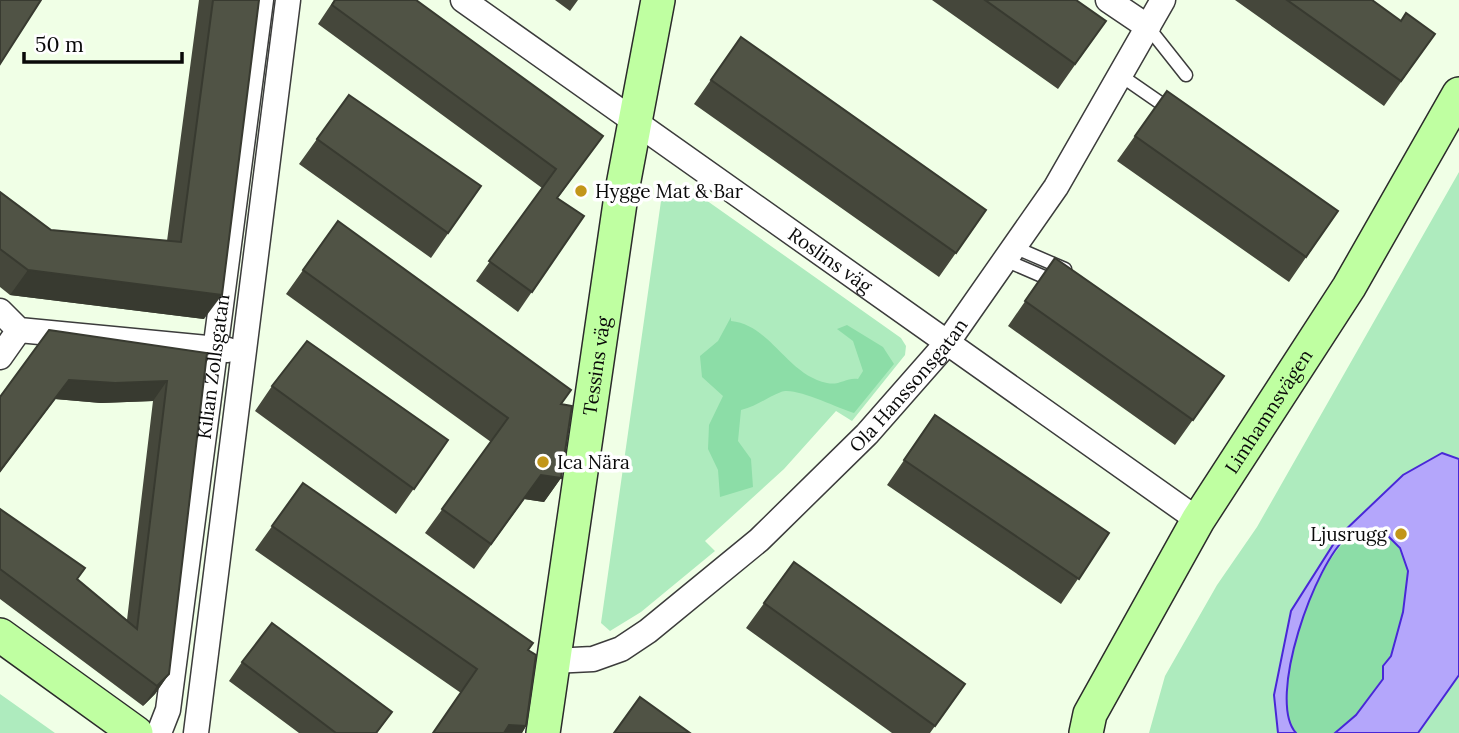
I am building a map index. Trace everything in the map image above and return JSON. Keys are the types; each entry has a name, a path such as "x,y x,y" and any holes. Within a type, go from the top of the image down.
{"main road":[{"name":"Tessins väg","path":"543,733 634,122 658,0"},
{"name":"Limhamnsvägen","path":"1086,733 1090,714 1198,520 1349,287 1459,94"},
{"path":"0,635 135,733"},
{"path":"0,662 98,733"}],"street":[{"name":"Kilian Zollsgatan","path":"159,733 168,710 261,0"},
{"name":"Kilian Zollsgatan","path":"196,733 288,0"},
{"name":"Roslins väg","path":"463,0 1198,520"},
{"path":"1108,0 1147,27"},
{"name":"Ola Hanssonsgatan","path":"552,661 593,659 621,649 681,607 759,540 834,468 947,343 1056,187 1163,0"},
{"path":"0,311 6,345 214,349 243,352"}],"lane":[{"path":"1147,27 1186,75"},
{"path":"1120,75 1186,121"},
{"path":"1009,253 1065,269"},
{"path":"1009,253 1074,290"}],"green space":[{"path":"1459,172 1459,733 1149,733 1165,676 1217,585 1257,527"},
{"path":"696,193 901,338 906,346 905,355 852,421 836,411 784,469 705,541 715,551 641,612 610,631 601,623 662,194"},
{"path":"731,317 731,321 745,324 757,331 801,370 827,383 858,379 863,371 853,341 837,329 847,325 883,347 894,364 854,413 787,391 741,410 738,441 751,459 753,487 720,497 718,470 708,449 709,425 723,396 702,377 700,356 718,341"},
{"path":"1361,530 1384,532 1396,541 1408,571 1403,612 1391,656 1383,666 1383,679 1347,726 1335,733 1296,733 1288,715 1287,689 1291,658 1300,625 1328,564 1344,542"},
{"path":"0,694 55,733 0,733"}],"shaded area":[{"path":"1442,453 1459,459 1459,675 1418,733 1335,733 1356,715 1383,679 1383,666 1391,656 1403,612 1408,571 1400,548 1384,532 1356,532 1348,536 1335,551 1309,601 1298,632 1287,692 1288,716 1296,733 1278,733 1274,695 1291,611 1338,537 1403,475"}],"building":[{"path":"0,0 41,0 0,64"},
{"path":"213,0 259,0 222,295 28,270 0,249 0,192 51,230 181,242"},
{"path":"335,0 416,0 603,136 557,198 584,216 532,292 489,261 556,169 332,5"},
{"path":"985,0 1076,0 1106,21 1075,64"},
{"path":"1287,0 1372,0 1401,21 1406,13 1435,34 1401,81"},
{"path":"741,37 986,210 956,253 711,80"},
{"path":"1167,91 1338,211 1306,257 1135,136"},
{"path":"349,95 481,186 448,233 317,139"},
{"path":"338,221 571,390 561,404 572,406 561,478 541,475 491,544 442,509 508,418 303,270"},
{"path":"1055,258 1224,376 1193,420 1025,301"},
{"path":"49,330 207,353 169,674 157,686 0,569 0,509 85,568 77,579 137,629 167,381 115,383 69,380 0,471 0,397"},
{"path":"307,341 448,440 414,489 272,386"},
{"path":"935,415 1109,533 1079,579 904,460"},
{"path":"303,483 533,643 528,650 536,655 526,726 509,725 504,733 433,733 477,669 272,526"},
{"path":"794,562 965,684 935,726 764,603"},
{"path":"272,623 392,712 376,733 336,733 242,662"},
{"path":"640,697 690,733 614,733"}],"place":[{"name":"Hygge Mat & Bar","path":"581,191"},
{"name":"Ica Nära","path":"543,462"},
{"name":"Ljusrugg","path":"1401,534"}]}
